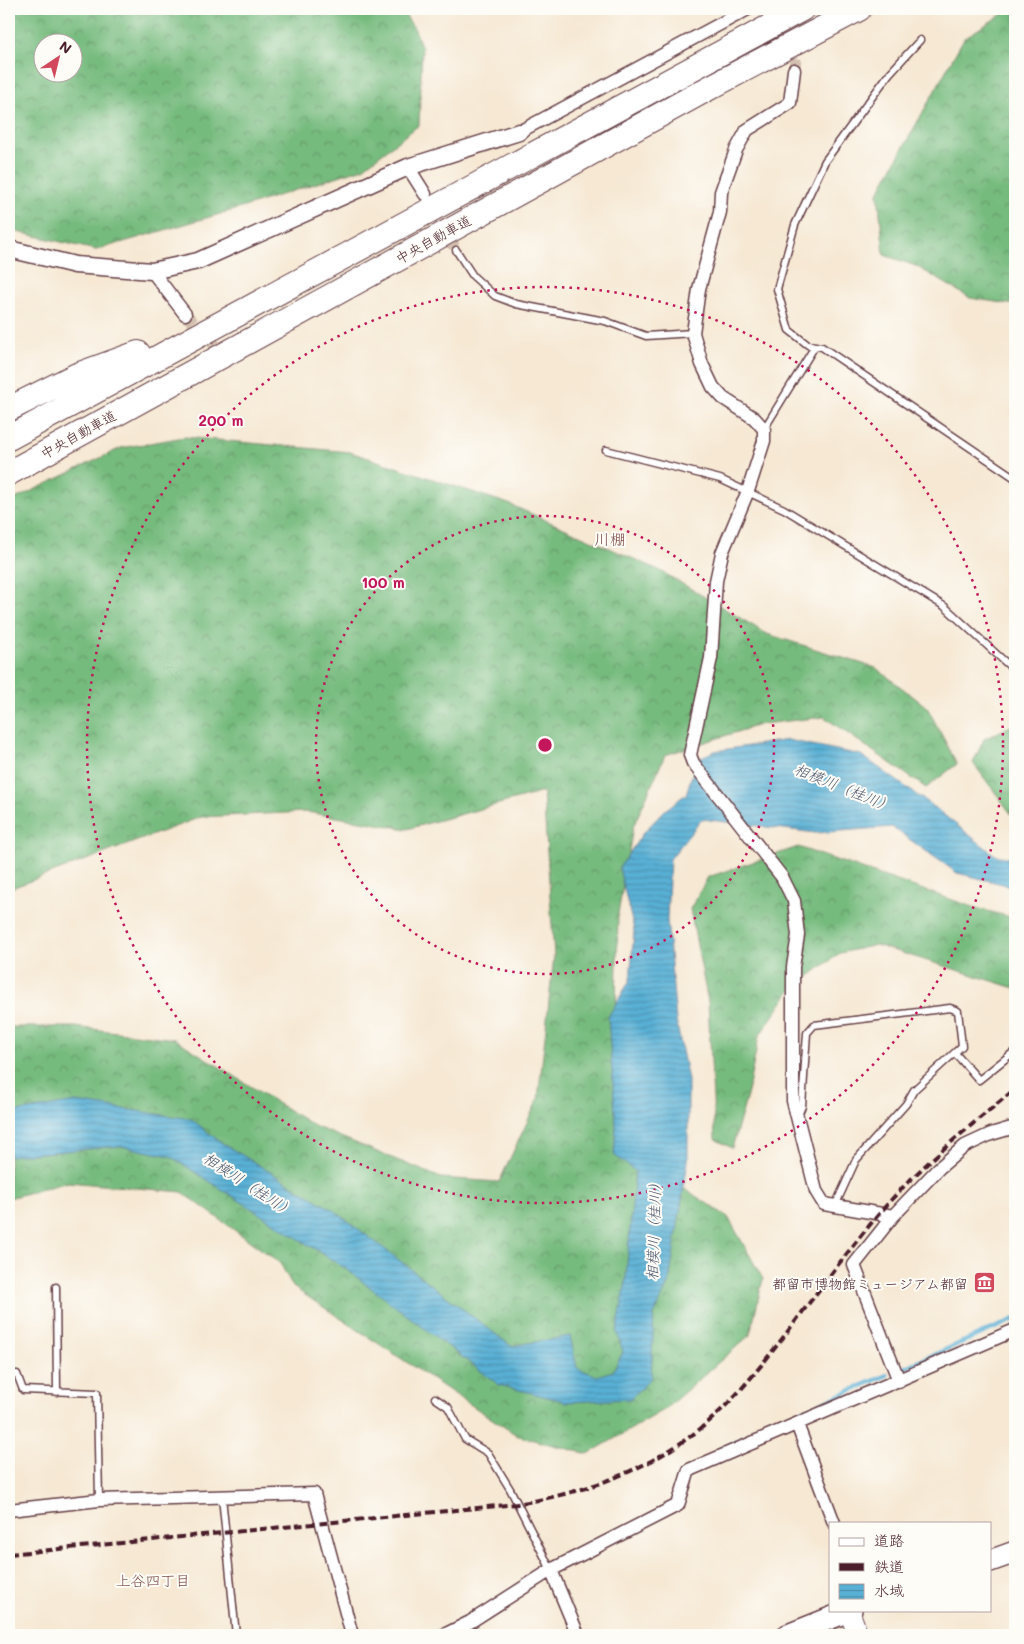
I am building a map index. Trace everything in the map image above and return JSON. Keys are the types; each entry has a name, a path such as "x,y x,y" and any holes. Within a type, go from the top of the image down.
{"highway":[{"name":"中央自動車道","path":"9,438 214,324 477,185 802,9"},
{"name":"中央自動車道","path":"9,473 708,88 859,9"},
{"path":"9,408 78,375 214,324"},
{"path":"992,1560 1015,1552"},
{"path":"788,1635 847,1612"}],"main road":[{"path":"850,1612 858,1635"}],"street":[{"path":"9,250 75,264 152,271 198,261 408,167 519,132 748,9"},
{"path":"794,70 790,103 747,130 736,150 721,192 720,212 699,289 693,333 702,364 713,387 732,406 754,418 764,429 764,441 748,491 726,540 716,581 711,658 689,750 693,763 782,877 794,901 798,935 793,967 793,1101 816,1192 824,1204 893,1216"},
{"path":"408,167 425,194"},
{"path":"152,271 185,314"},
{"path":"899,1381 854,1265 893,1216 939,1168 965,1146 991,1134 1015,1127"},
{"path":"444,1635 470,1622 551,1570 678,1505 689,1470 1015,1330"},
{"path":"798,1424 834,1522"},
{"path":"9,1510 99,1500 314,1494 352,1635"},
{"path":"551,1570 578,1635"}],"lane":[{"path":"920,40 888,74 825,161 795,225 777,289 789,330 808,344 822,347 1015,478"},
{"path":"456,250 473,276 495,296 516,304 605,321 646,336 693,333"},
{"path":"764,429 815,346"},
{"path":"606,450 720,479 784,509 944,606 1015,671"},
{"path":"797,1117 802,1106 807,1033 814,1025 950,1008 958,1011 962,1046 914,1090 906,1104 856,1160 835,1206"},
{"path":"955,1053 979,1080 1015,1051"},
{"path":"56,1287 57,1392"},
{"path":"9,1374 18,1374 23,1390 96,1393 99,1500"},
{"path":"435,1398 448,1407 465,1439 488,1453 510,1489 551,1570"},
{"path":"222,1497 236,1635"}],"green space":[{"path":"9,9 401,9 414,28 422,48 419,125 363,168 244,207 96,250 9,230"},
{"path":"1006,9 1015,9 1015,305 970,298 916,266 884,255 878,193 964,38 1004,13"},
{"path":"184,437 350,452 509,504 659,570 767,634 876,668 927,707 957,764 926,788 824,717 762,724 665,755 633,827 618,914 615,1060 640,1160 728,1217 763,1279 750,1335 664,1410 588,1454 518,1436 293,1287 280,1263 182,1192 68,1182 9,1198 9,1027 75,1027 175,1039 314,1126 441,1178 499,1182 538,1099 554,956 543,792 407,829 307,812 201,817 9,889 9,502 121,448"},
{"path":"1015,724 1015,819 973,763 984,739"},
{"path":"798,847 976,908 1015,918 1015,988 876,945 840,953 791,990 759,1036 747,1096 732,1148 715,1139 708,1002 690,909 708,877"}],"water":[{"name":"相模川（桂川）","path":"788,740 861,755 935,808 995,855 1015,859 1015,887 957,873 892,827 816,833 702,819 670,859 667,919 676,1020 688,1080 688,1161 669,1282 654,1315 651,1378 630,1399 567,1402 499,1385 346,1269 170,1156 120,1146 9,1156 9,1113 76,1102 191,1119 222,1143 335,1211 511,1346 570,1336 577,1368 597,1376 613,1371 623,1352 617,1332 625,1287 635,1171 614,1155 616,1126 608,1017 630,980 634,930 619,868 643,833 665,810 686,794 697,759 715,751"}],"waterway":[{"path":"904,1368 1015,1319"},
{"path":"720,1450 763,1428 887,1375"}],"tunnel":[{"path":"794,70 802,9"},
{"path":"431,205 456,250"},
{"path":"185,314 235,366"}],"railway":[{"path":"9,1554 517,1504 590,1487 636,1468 680,1444 712,1419 763,1363 854,1244 894,1196 944,1148 1015,1089"}],"place":[{"name":"都留市博物館ミュージアム都留","path":"984,1283"}],"district":[{"name":"川棚","path":"610,538"},
{"name":"上谷四丁目","path":"153,1580"}]}
